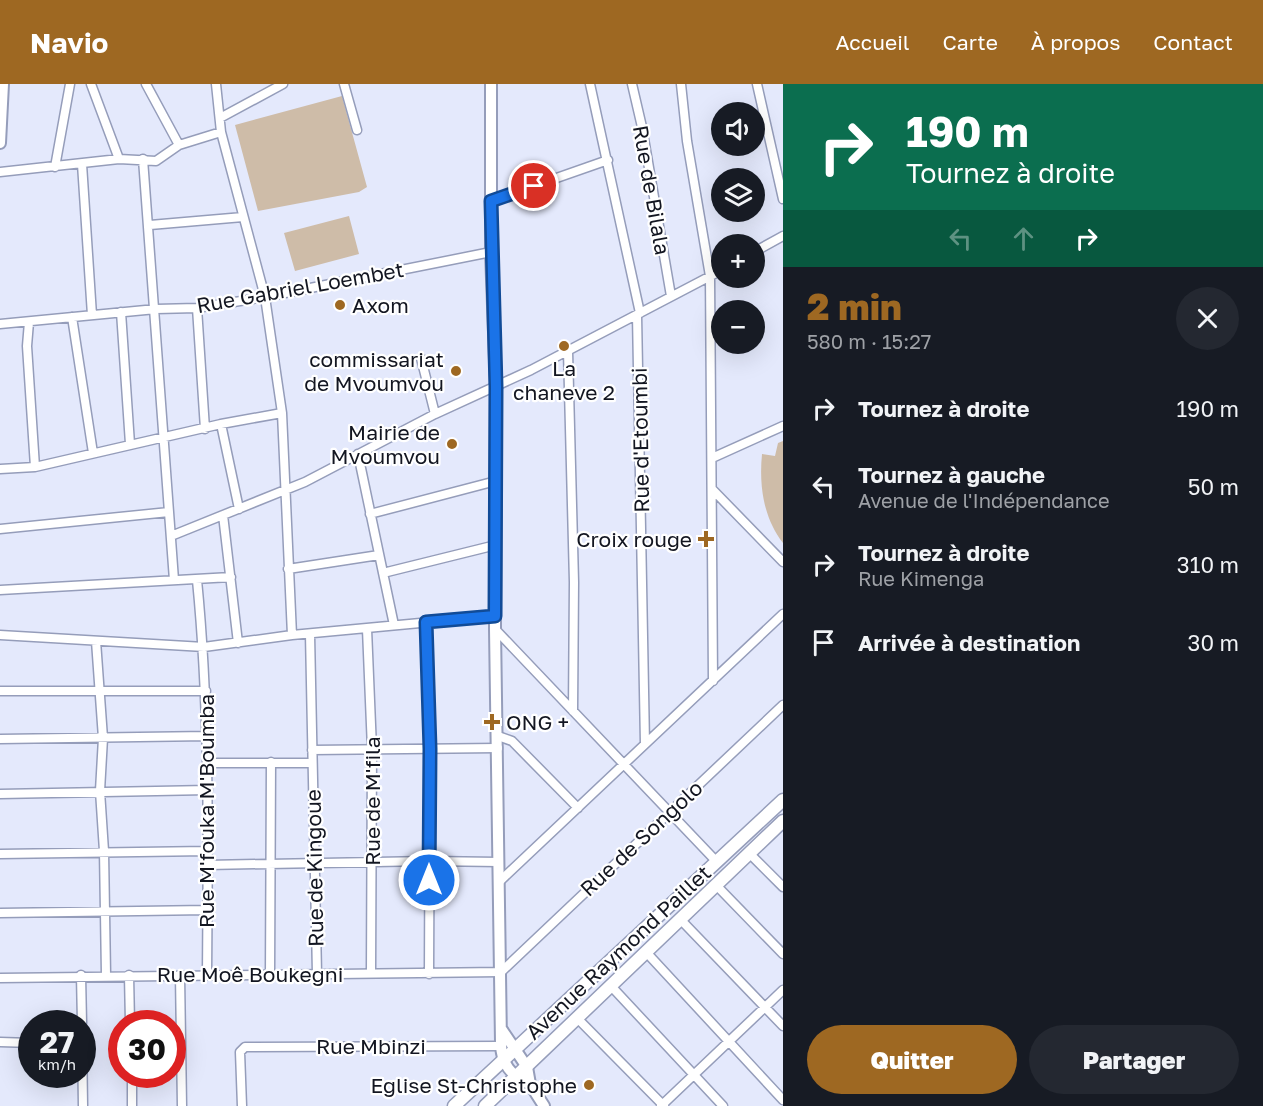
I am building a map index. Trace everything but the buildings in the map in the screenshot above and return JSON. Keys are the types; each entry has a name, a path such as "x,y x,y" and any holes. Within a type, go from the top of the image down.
{"main road":[{"name":"Avenue Raymond Paillet","path":"454,1106 783,800"},
{"path":"485,1106 783,821"}],"street":[{"path":"0,143 3,84"},
{"path":"55,167 70,84"},
{"path":"91,84 119,159"},
{"path":"146,84 179,145"},
{"path":"216,84 221,132 265,297 282,413 292,635"},
{"path":"220,118 282,84"},
{"path":"344,84 357,130"},
{"path":"490,84 491,252 496,387 495,628 501,1046 503,1059 514,1078 530,1084"},
{"name":"Rue d'Etoumbi","path":"590,84 639,314 645,744"},
{"name":"Rue de Bilala","path":"632,84 642,127 671,296"},
{"path":"681,84 687,141 710,276 713,681"},
{"path":"757,84 783,199"},
{"path":"0,172 119,159 156,161 179,145 221,132"},
{"path":"143,159 150,225 157,362 174,580"},
{"path":"491,201 608,160"},
{"path":"82,164 92,315"},
{"path":"150,225 243,217"},
{"path":"765,246 783,236"},
{"name":"Rue Gabriel Loembet","path":"0,324 156,309 197,308 265,297 491,252"},
{"path":"171,536 305,482 435,414 568,351 710,276"},
{"path":"197,308 205,429"},
{"path":"121,312 130,444"},
{"path":"72,317 93,453"},
{"path":"29,322 27,346 35,467"},
{"path":"568,351 574,572 573,711"},
{"path":"422,358 435,414"},
{"path":"0,470 35,467 221,424 282,413"},
{"path":"221,424 239,509"},
{"path":"712,458 783,426"},
{"path":"358,454 394,625"},
{"path":"370,514 496,481"},
{"path":"712,489 783,562"},
{"path":"0,529 169,512"},
{"path":"223,515 238,643"},
{"path":"383,573 496,545"},
{"path":"288,569 379,555"},
{"path":"0,590 231,577"},
{"name":"Rue M'fouka M'Boumba","path":"197,580 204,647 208,736 207,975"},
{"path":"500,881 783,614"},
{"path":"0,635 204,647 292,635 495,616"},
{"path":"426,622 430,749 429,974"},
{"name":"Rue de M'fila","path":"367,628 372,749 371,973"},
{"path":"495,628 716,861"},
{"name":"Rue de Kingoue","path":"310,634 317,974"},
{"path":"96,641 103,738 100,791 104,851 105,975"},
{"path":"0,691 99,689 206,691"},
{"name":"Rue de Songolo","path":"501,972 783,705"},
{"path":"0,739 208,736"},
{"path":"498,736 512,741 578,808"},
{"path":"312,750 498,748"},
{"path":"270,762 270,975"},
{"path":"208,763 312,763"},
{"path":"0,794 208,790"},
{"path":"0,854 207,851"},
{"path":"749,853 783,886"},
{"path":"207,865 499,862"},
{"path":"716,885 783,954"},
{"path":"0,913 207,910"},
{"path":"680,919 783,1026"},
{"path":"646,952 783,1100"},
{"name":"Rue Moê Boukegni","path":"0,978 81,975 501,972"},
{"path":"81,975 82,1010"},
{"path":"129,975 130,1010"},
{"path":"180,975 182,1106"},
{"path":"610,986 723,1106"},
{"path":"578,1018 662,1106 783,990"},
{"path":"502,1030 527,1067 530,1084 544,1106"},
{"path":"0,1042 18,1043"},
{"name":"Rue Mbinzi","path":"242,1106 242,1049 245,1047 501,1046"},
{"path":"83,1088 83,1106"},
{"path":"132,1088 132,1106"}],"shaded area":[{"path":"342,96 367,187 359,192 258,211 235,125"},
{"path":"349,216 359,254 295,271 284,233"},
{"path":"783,441 783,543 767,512 761,477 762,454 775,456 778,443"}],"place":[{"name":"Axom","path":"340,305"},
{"name":"La chaneve 2","path":"564,346"},
{"name":"commissariat de Mvoumvou","path":"456,371"},
{"name":"Mairie de Mvoumvou","path":"452,444"},
{"name":"Croix rouge","path":"706,539"},
{"name":"ONG +","path":"492,722"},
{"name":"Eglise St-Christophe","path":"589,1085"}],"route":[{"path":"429,880 430,749 426,622 495,616 496,387 491,201 534,186"}]}
